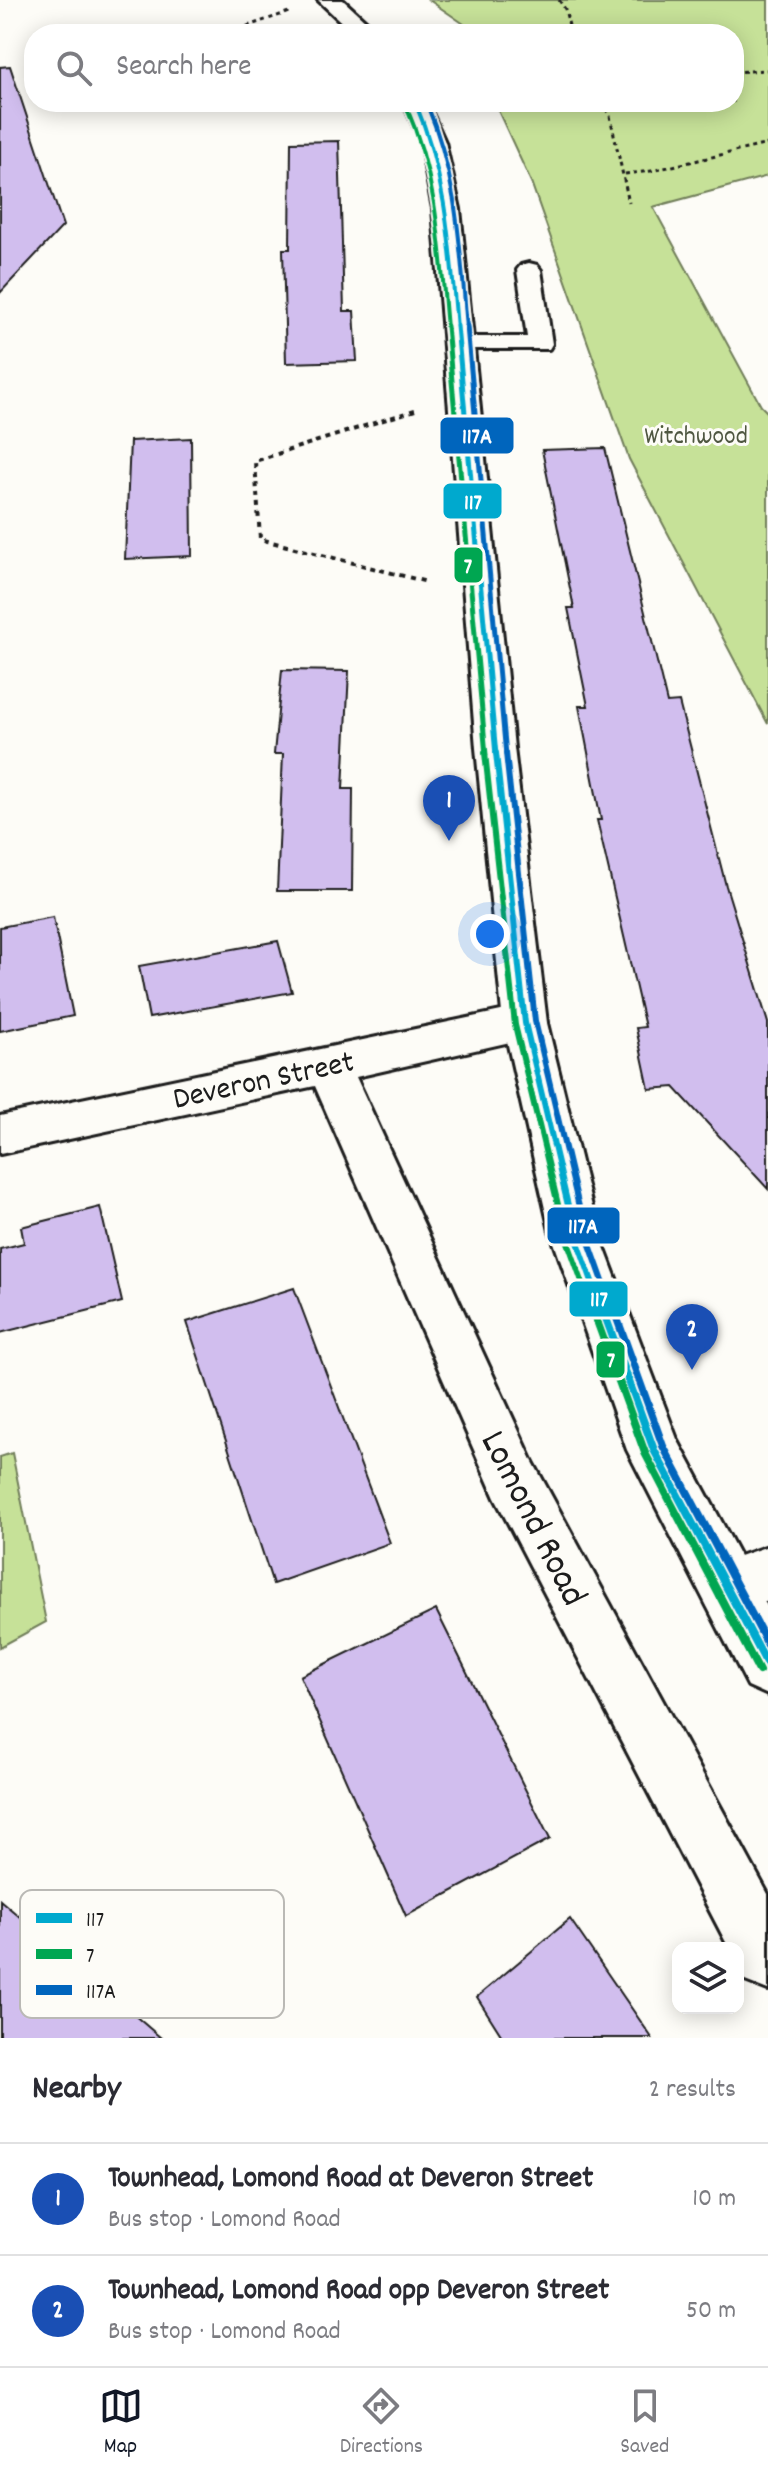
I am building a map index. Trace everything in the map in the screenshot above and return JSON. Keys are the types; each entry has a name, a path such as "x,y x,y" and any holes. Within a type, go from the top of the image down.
{"street":[{"path":"329,0 357,24"},
{"path":"419,112 434,147 445,205 456,344 465,394 481,596 525,1023 574,1231 654,1450 748,1580 768,1666"},
{"name":"Deveron Street","path":"0,1135 525,1023"},
{"name":"Lomond Road","path":"328,1064 514,1480 768,1958"}],"lane":[{"path":"456,344 540,344 529,270"}],"path":[{"path":"559,0 569,24"},
{"path":"254,24 295,10"},
{"path":"744,71 768,70"},
{"path":"608,112 625,174 629,203"},
{"path":"625,174 651,171 768,144"},
{"path":"465,394 255,461 260,539 481,596"}],"green space":[{"name":"Witchwood","path":"429,0 768,0 768,176 653,207 761,406 768,413 768,724 629,459 531,182 499,112 744,112 744,24 464,24"},
{"path":"12,1453 46,1622 0,1647 0,1457"}],"building":[{"path":"10,66 63,226 0,293 0,67"},
{"path":"339,141 344,311 354,311 357,361 286,363 283,249 290,249 291,142"},
{"path":"191,438 192,556 125,559 130,441"},
{"path":"605,448 667,703 679,702 726,886 768,1023 768,1189 674,1087 649,1089 636,1028 645,1027 597,820 601,820 579,706 588,706 568,608 574,608 542,450"},
{"path":"282,670 349,671 343,789 353,789 352,891 277,891 283,754 274,754"},
{"path":"53,917 73,1016 0,1031 0,927"},
{"path":"278,941 292,992 149,1018 139,966"},
{"path":"100,1207 122,1302 0,1333 0,1249 24,1243 21,1227"},
{"path":"294,1288 390,1543 273,1584 187,1322"},
{"path":"436,1610 550,1839 406,1916 300,1676"},
{"path":"0,1900 20,1917 20,2018 138,2018 161,2038 0,2038"},
{"path":"570,1919 652,2038 503,2038 477,1997"}],"transit line":[{"name":"7","path":"409,112 423,145 436,210 485,749 515,1025 565,1234 645,1453 759,1671"},
{"name":"117","path":"419,112 432,142 446,209 495,748 525,1023 574,1231 654,1450 768,1666"},
{"name":"117A","path":"430,112 444,145 456,208 505,747 535,1021 584,1228 663,1446 768,1645"}],"place":[{"name":"Townhead, Lomond Road at Deveron Street","path":"449,841"},
{"name":"Townhead, Lomond Road opp Deveron Street","path":"692,1370"}]}
